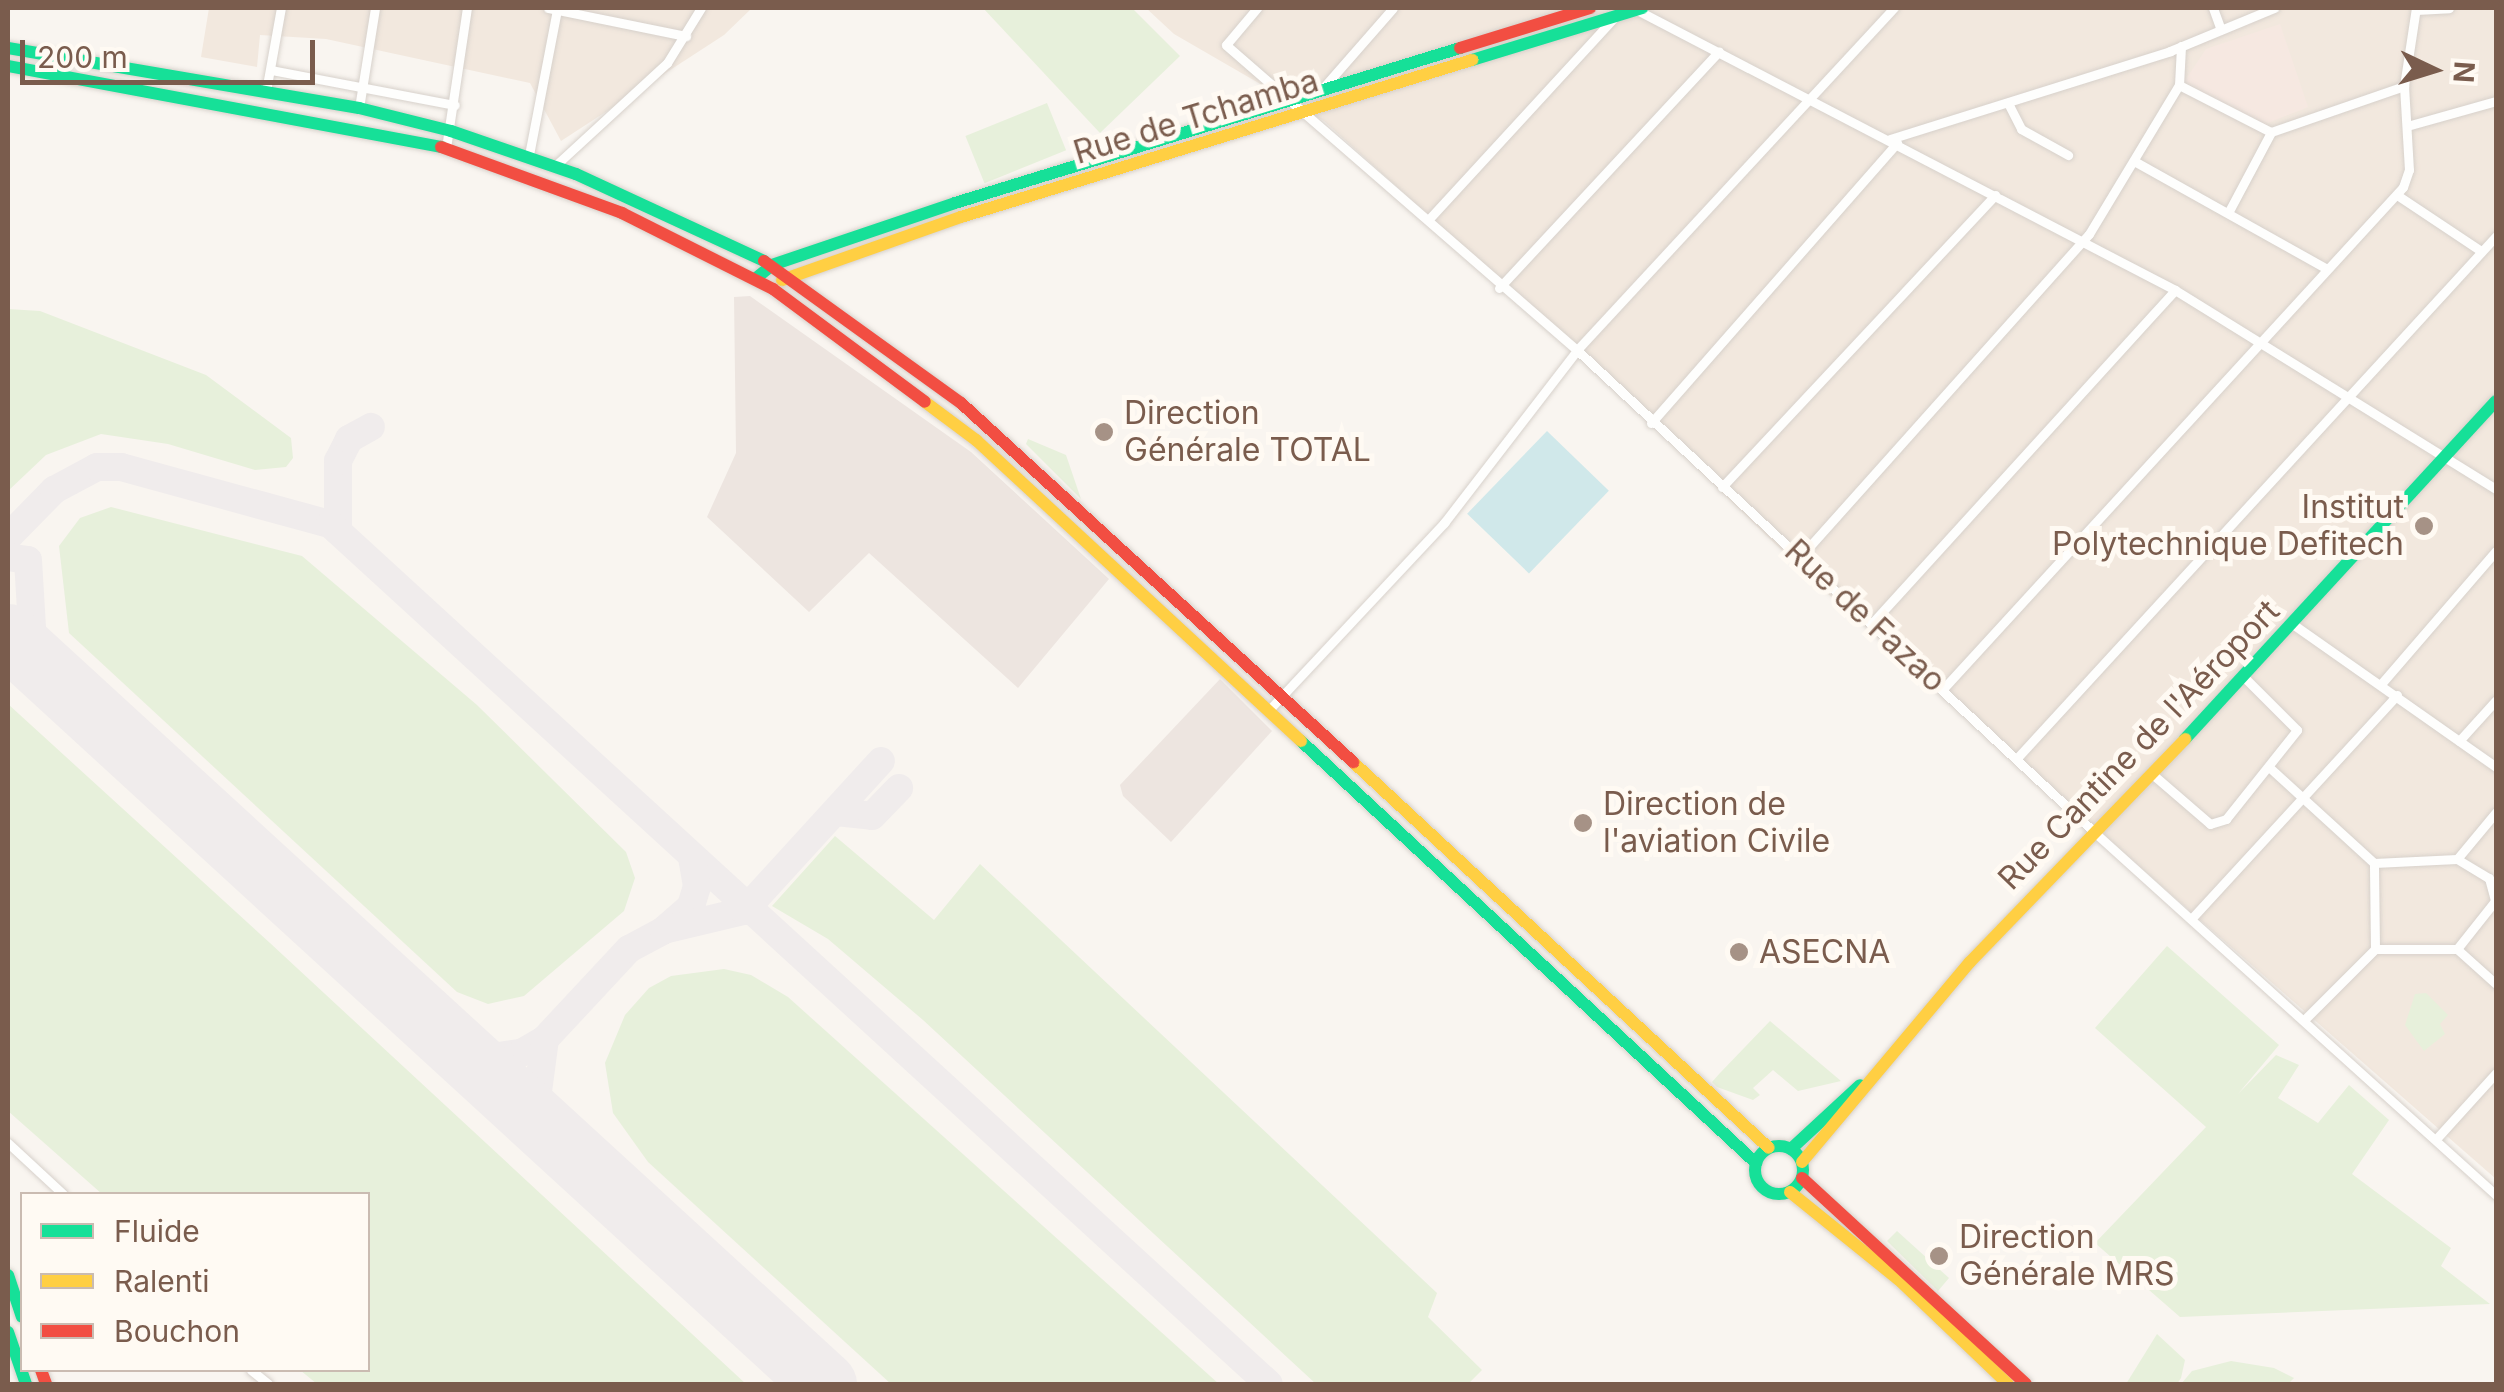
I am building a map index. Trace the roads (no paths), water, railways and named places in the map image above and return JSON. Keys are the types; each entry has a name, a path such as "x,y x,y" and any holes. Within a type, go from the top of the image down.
{"main road":[{"name":"Rue de Tchamba","path":"755,279 772,265 1067,167 1292,102 1590,8"},
{"name":"Rue de Tchamba","path":"773,289 786,277 1636,8"},
{"path":"8,48 359,108 451,131 556,166 772,265 961,404 1281,694 1769,1148 1790,1149 1862,1084"},
{"path":"8,66 446,148 622,213 773,289 976,440 1756,1162 1762,1187 1790,1192 1898,1279 2008,1384"},
{"name":"Rue Cantine de l'Aéroport","path":"1862,1084 2092,831 2294,625 2496,401"},
{"path":"1790,1192 1862,1084"},
{"path":"1756,1162 1769,1148"},
{"path":"1790,1149 1802,1170 2026,1384"},
{"path":"8,1275 20,1311"},
{"path":"8,1332 20,1367"}],"street":[{"path":"266,92 281,8"},
{"path":"359,108 375,8"},
{"path":"446,148 467,8"},
{"path":"529,155 552,8 686,36"},
{"path":"556,166 642,88 686,36 702,8"},
{"name":"Rue de Fazao","path":"1257,8 1226,45 1429,219 1499,288 1577,350 1651,424 2018,756 2092,831 2306,1018 2496,1195"},
{"path":"1306,113 1319,92 1393,8"},
{"path":"1636,8 2174,290 2445,462 2496,489"},
{"path":"1268,710 1444,523 1577,350 1894,8"},
{"path":"2213,8 2220,30"},
{"path":"1651,424 1893,141 2182,46 2274,8"},
{"path":"1942,690 2397,195 2408,179 2404,86 2416,9 2450,8"},
{"path":"1429,219 1617,15"},
{"path":"1801,556 2078,243 2180,85 2182,46"},
{"path":"1499,288 1718,52"},
{"path":"271,70 455,105"},
{"path":"2180,85 2271,132"},
{"path":"2228,213 2271,132 2404,86"},
{"path":"2408,126 2496,101"},
{"path":"2009,105 2021,129 2068,156"},
{"path":"2134,160 2327,268"},
{"path":"1722,488 1995,195"},
{"path":"2397,195 2482,252"},
{"path":"2018,756 2496,236"},
{"path":"1873,622 2174,290"},
{"path":"2380,684 2496,551"},
{"path":"2294,625 2496,767"},
{"path":"2151,773 2216,825 2270,768 2297,730 2244,677"},
{"path":"2192,918 2397,695"},
{"path":"2458,741 2496,700"},
{"path":"2270,768 2374,863 2457,860 2489,878 2496,894 2457,950"},
{"path":"2457,860 2492,827 2496,812"},
{"path":"2306,1018 2374,949 2374,863"},
{"path":"2374,949 2457,950 2496,984"},
{"path":"2437,1138 2496,1073"},
{"path":"8,1143 61,1192"}],"water":[{"path":"1547,431 1609,491 1529,573 1467,514"}],"place":[{"name":"Direction Générale TOTAL","path":"1104,432"},
{"name":"Institut Polytechnique Defitech","path":"2424,526"},
{"name":"Direction de l'aviation Civile","path":"1583,823"},
{"name":"ASECNA","path":"1739,952"},
{"name":"Direction Générale MRS","path":"1939,1256"}]}
